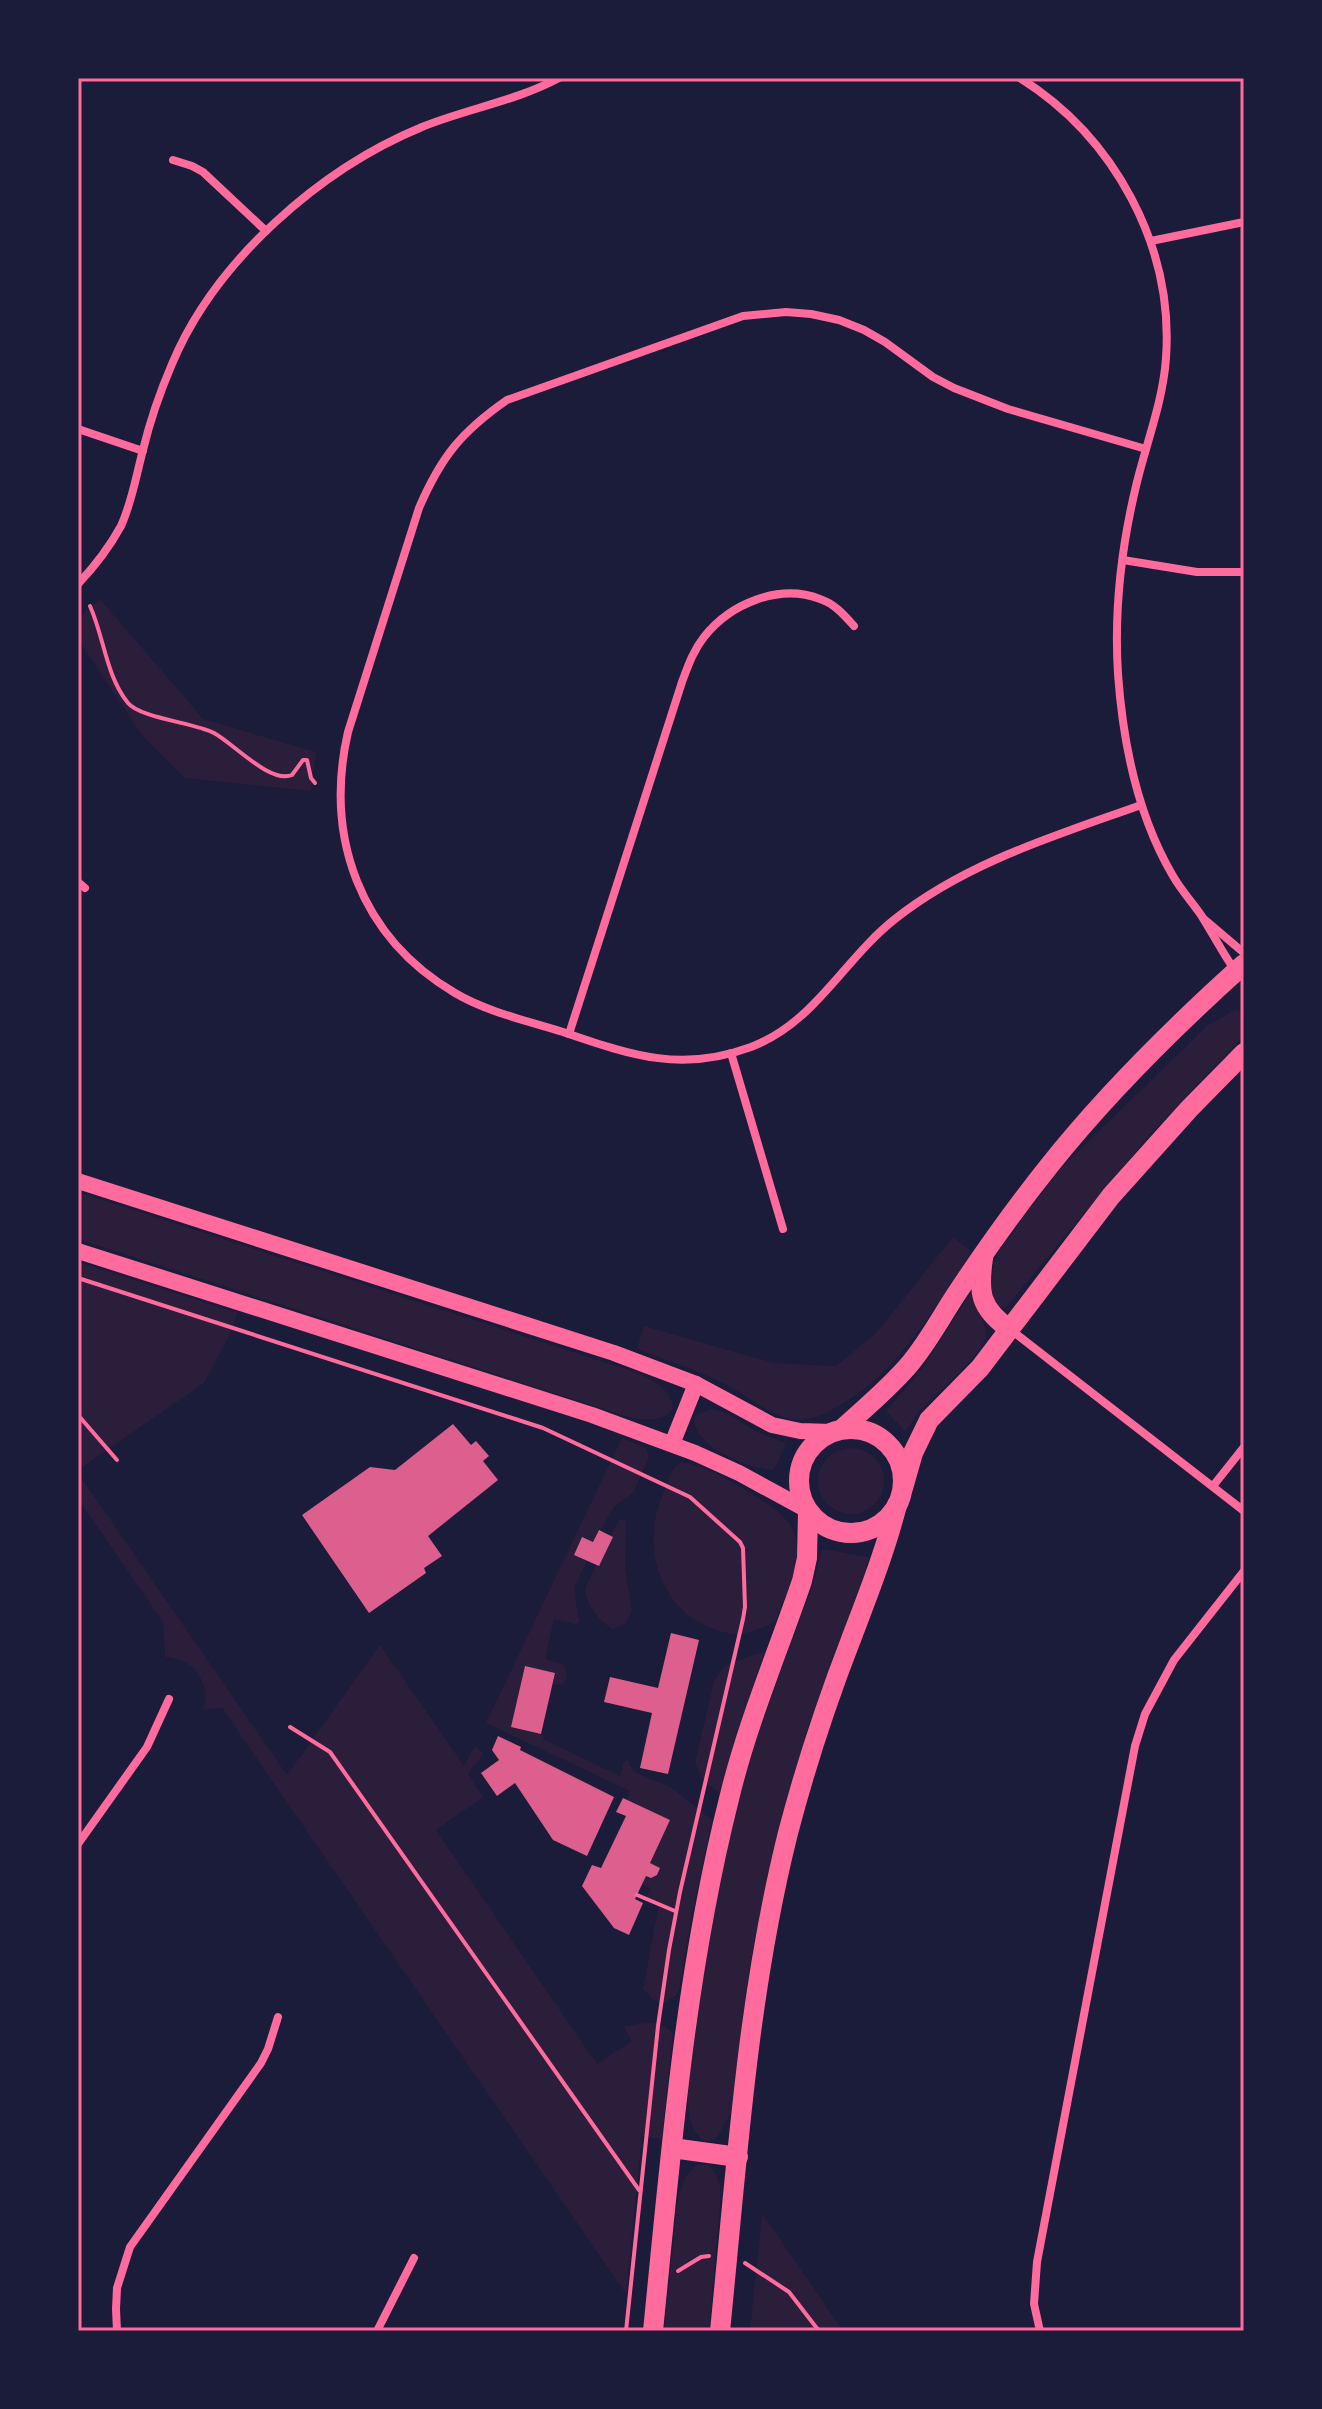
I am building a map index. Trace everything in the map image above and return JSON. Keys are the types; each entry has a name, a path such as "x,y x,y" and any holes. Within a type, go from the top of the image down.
{"main road":[{"path":"653,2331 690,1990 710,1880 746,1737 802,1581 807,1558 807,1511 798,1481 801,1465 818,1440 836,1431 878,1397 908,1366 983,1254 1049,1166 1103,1103 1174,1029 1242,967"},
{"path":"720,2331 751,2033 789,1832 809,1760 886,1545 913,1453 929,1420 980,1368 1111,1196 1244,1053"},
{"path":"78,1181 614,1353 696,1384 772,1425 800,1431 858,1429 874,1433 887,1443 900,1463 900,1496 887,1519 872,1529 855,1534 837,1532 821,1524 807,1511 739,1473 672,1444 483,1380 78,1251"},
{"path":"983,1254 980,1279 983,1299 988,1310 1009,1329"},
{"path":"672,1444 696,1384"},
{"path":"672,2148 738,2157"}],"street":[{"path":"78,584 107,550 122,524 150,424 173,362 191,327 236,264 266,231 336,173 395,139 559,78"},
{"path":"1020,78 1058,106 1103,153 1123,182 1151,241 1165,302 1166,359 1162,387 1130,512 1123,560 1118,672 1128,748 1150,830 1172,875 1242,967"},
{"path":"173,160 203,172 266,231"},
{"path":"1151,241 1244,222"},
{"path":"1141,805 1004,856 946,884 891,922 793,1025 731,1053 679,1062 655,1059 569,1034 463,997 436,979 398,946 376,919 361,890 348,858 339,786 342,759 365,675 431,479 462,436 507,400 743,316 786,312 811,314 864,330 933,377 976,397 1146,449"},
{"path":"78,429 143,451"},
{"path":"1123,560 1197,572 1244,572"},
{"path":"569,1034 682,682 692,655 705,636 738,607 776,594 820,599 839,610 854,626"},
{"path":"1201,915 1220,950 1242,967"},
{"path":"731,1053 783,1229"},
{"path":"1009,1329 1244,1511"},
{"path":"1213,1486 1244,1447"},
{"path":"1040,2331 1034,2304 1037,2262 1135,1746 1145,1714 1174,1660 1244,1571"},
{"path":"78,1844 147,1747 169,1699"},
{"path":"117,2331 117,2288 130,2247 261,2063 278,2017"},
{"path":"377,2331 414,2258"}],"path":[{"path":"90,606 117,684 130,706 209,731 254,763 283,777 292,775 303,760 307,760 315,783"},
{"path":"78,1278 543,1428 690,1497 740,1542 744,1556 743,1619 676,1912 658,2026 626,2331"},
{"path":"78,1415 117,1460"},
{"path":"290,1727 330,1752 641,2192"},
{"path":"637,1895 676,1912"}],"shaded area":[{"path":"100,599 203,719 316,752 311,791 185,778 142,735 78,639 78,618"},
{"path":"1235,1010 1244,1012 1244,1034 1236,1044 1147,1138 1007,1306 995,1306 990,1293 994,1263 1000,1250 1063,1166 1208,1025"},
{"path":"78,1192 635,1372 665,1390 673,1409 659,1418 631,1418 78,1239"},
{"path":"953,1237 972,1252 914,1338 859,1393 819,1416 800,1420 786,1418 716,1380 637,1349 644,1326 774,1363 836,1366 878,1331"},
{"path":"78,1262 238,1313 204,1383 78,1470"},
{"path":"972,1291 986,1332 984,1340 971,1360 923,1407 905,1431 886,1411 922,1369"},
{"path":"712,1409 727,1413 757,1432 785,1443 774,1470 739,1461 704,1439 694,1420 698,1414"},
{"path":"622,1438 646,1448 649,1457 633,1493 614,1507 593,1542 575,1555 587,1561 574,1588 579,1622 554,1619 545,1659 564,1665 565,1680 562,1684 553,1685 555,1673 525,1666 511,1727 544,1735 543,1739 620,1776 624,1761 628,1760 634,1772 671,1787 712,1820 679,1991 665,2002 653,2000 643,1989 659,1904 646,1897 651,1888 642,1884 646,1876 660,1868 650,1863 669,1820 626,1799 630,1791 486,1723"},
{"path":"851,1448 874,1458 884,1481 874,1504 851,1514 828,1504 818,1481 828,1458"},
{"path":"680,1462 724,1478 770,1505 788,1522 797,1545 796,1558 790,1585 775,1622 754,1631 733,1634 709,1627 690,1616 674,1601 656,1562 653,1540 663,1494"},
{"path":"78,1473 287,1775 380,1645 464,1766 475,1746 483,1754 468,1774 483,1797 436,1830 597,2064 632,2041 624,2028 626,2026 657,2024 673,2033 662,2139 642,2136 626,2294 222,1708 204,1709 205,1690 198,1673 184,1662 165,1657 163,1622 78,1499"},
{"path":"620,1519 626,1521 625,1568 632,1610 626,1623 613,1629 594,1612 585,1589"},
{"path":"822,1549 869,1557 808,1727 771,1858 750,1964 731,2112 718,2136 706,2141 697,2134 691,2123 688,2094 718,1893 753,1751 813,1584"},
{"path":"765,1651 719,1793 703,1780 695,1763 714,1681 725,1665"},
{"path":"697,2165 711,2168 721,2193 709,2331 664,2331 678,2197 686,2176"},
{"path":"762,2213 843,2331 750,2331"}],"building":[{"path":"453,1424 471,1445 476,1441 489,1456 483,1461 498,1480 428,1536 442,1556 424,1568 426,1573 369,1613 302,1515 370,1467 395,1470"},
{"path":"599,1530 613,1537 599,1566 574,1555 582,1537 593,1542"},
{"path":"671,1633 699,1640 668,1774 640,1768 652,1713 604,1702 610,1677 658,1688"},
{"path":"525,1666 555,1673 541,1734 511,1727"},
{"path":"498,1736 614,1797 587,1856 553,1840 515,1783 497,1796 481,1773 499,1760 492,1750"},
{"path":"623,1798 670,1820 650,1863 660,1868 657,1875 651,1878 646,1876 635,1899 643,1903 629,1935 614,1928 582,1886 592,1865 601,1868 626,1816 616,1812"}]}
